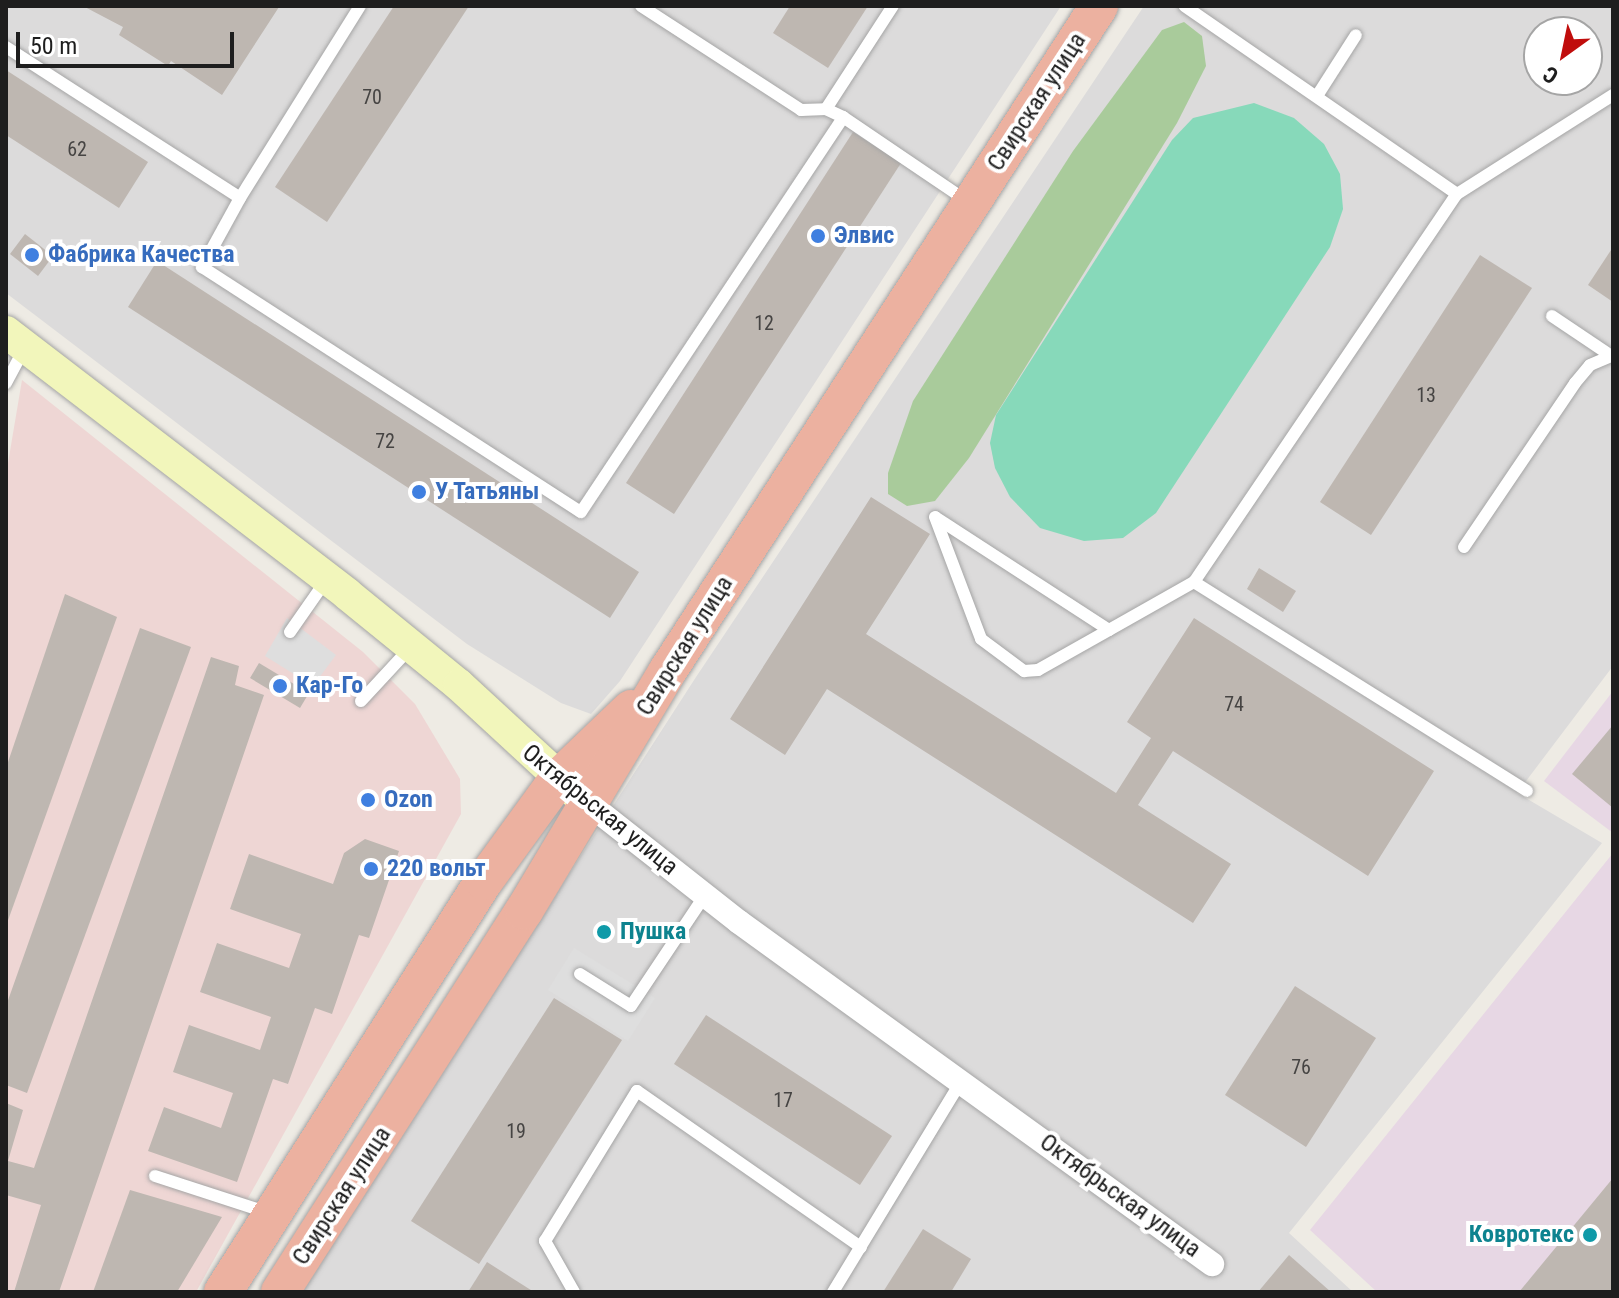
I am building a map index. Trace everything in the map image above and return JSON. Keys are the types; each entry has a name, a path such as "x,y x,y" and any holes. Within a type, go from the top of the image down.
{"highway":[{"name":"Свирская улица","path":"280,1292 589,804 667,672 1099,6"},
{"name":"Свирская улица","path":"223,1292 484,881 558,779 667,672"}],"main road":[{"name":"Октябрьская улица","path":"16,339 411,646 589,804"}],"street":[{"name":"Октябрьская улица","path":"589,804 705,895 1212,1264"}],"lane":[{"path":"360,6 240,198 202,267 581,512 843,117"},
{"path":"641,6 801,110 826,109 843,117 971,204"},
{"path":"826,109 893,6"},
{"path":"1184,6 1457,194"},
{"path":"1317,96 1356,35"},
{"path":"6,47 240,198"},
{"path":"1109,630 935,517 992,652 1024,671 1038,670 1109,630 1194,582 1457,194 1613,95"},
{"path":"1464,547 1575,383 1610,354 1552,316"},
{"path":"6,383 16,339"},
{"path":"290,632 327,579"},
{"path":"1194,582 1527,791"},
{"path":"361,701 411,646"},
{"path":"580,974 631,1006 705,895"},
{"path":"833,1292 962,1080"},
{"path":"574,1292 545,1241 637,1091 861,1247"},
{"path":"155,1176 273,1214"}],"shaded area":[{"path":"6,6 1061,6 620,681 591,714 561,703 467,644 6,293"},
{"path":"1144,6 1613,6 1613,666 1517,793 1602,843 1289,1233 1353,1292 300,1292 696,677"},
{"path":"22,380 363,652 415,704 460,779 461,814 196,1292 6,1292 6,475"},
{"path":"287,618 336,655 313,686 265,656"},
{"path":"1613,691 1613,833 1544,781"},
{"path":"1613,853 1613,1292 1377,1292 1310,1230"},
{"path":"574,948 655,998 628,1041 548,990"}],"green space":[{"path":"1184,22 1202,36 1206,66 1177,123 969,458 935,501 907,506 888,494 888,473 913,401 1073,151 1162,30"},
{"path":"1254,103 1294,118 1324,144 1340,174 1343,209 1330,247 1156,513 1123,538 1084,541 1040,528 1010,497 995,468 990,443 996,415 1172,140 1193,118"}],"building":[{"path":"83,6 279,7 222,95 171,61 168,66 119,35 123,27"},
{"path":"394,6 469,6 327,222 275,187"},
{"path":"790,6 868,6 828,68 773,33"},
{"path":"6,70 148,162 119,208 6,135"},
{"path":"853,132 901,163 674,514 626,483"},
{"name":"Фабрика Качества","path":"25,234 53,256 38,276 10,254"},
{"path":"1613,247 1613,302 1588,285"},
{"path":"1480,255 1532,288 1371,535 1320,502"},
{"path":"157,261 639,572 610,618 128,307"},
{"path":"871,497 930,534 866,634 1116,793 1151,738 1127,722 1194,618 1434,771 1368,876 1173,751 1138,805 1231,864 1193,923 827,689 785,755 730,719"},
{"path":"1259,568 1296,591 1283,612 1247,589"},
{"path":"65,594 117,617 6,926 6,768"},
{"path":"140,628 191,647 27,1093 6,1085 6,1006"},
{"path":"211,657 239,666 235,685 264,695 59,1292 14,1292 41,1205 6,1195 6,1103 23,1110 8,1161 34,1168"},
{"name":"Кар-Го","path":"259,663 309,693 300,708 250,678"},
{"path":"1613,725 1613,808 1572,774"},
{"path":"365,839 399,851 369,938 359,935 332,1014 315,1008 288,1084 273,1079 237,1182 148,1151 164,1107 221,1128 233,1093 173,1072 189,1025 260,1050 271,1017 200,992 217,943 289,968 301,934 230,909 249,854 333,884 344,853"},
{"path":"1295,986 1376,1038 1306,1147 1225,1095"},
{"path":"554,998 622,1040 479,1264 411,1221"},
{"path":"706,1015 892,1136 860,1185 674,1064"},
{"name":"Ковротекс","path":"1613,1178 1613,1292 1519,1292"},
{"path":"130,1190 222,1217 177,1292 93,1292"},
{"path":"923,1229 971,1259 951,1292 883,1292"},
{"path":"1289,1255 1331,1292 1258,1292"},
{"path":"487,1262 534,1292 468,1292"}],"place":[{"name":"Элвис","path":"818,236"},
{"name":"Фабрика Качества","path":"32,255"},
{"name":"У Татьяны","path":"419,492"},
{"name":"Кар-Го","path":"280,686"},
{"name":"Ozon","path":"368,800"},
{"name":"220 вольт","path":"371,869"},
{"name":"Пушка","path":"604,932"},
{"name":"Ковротекс","path":"1590,1235"}]}
